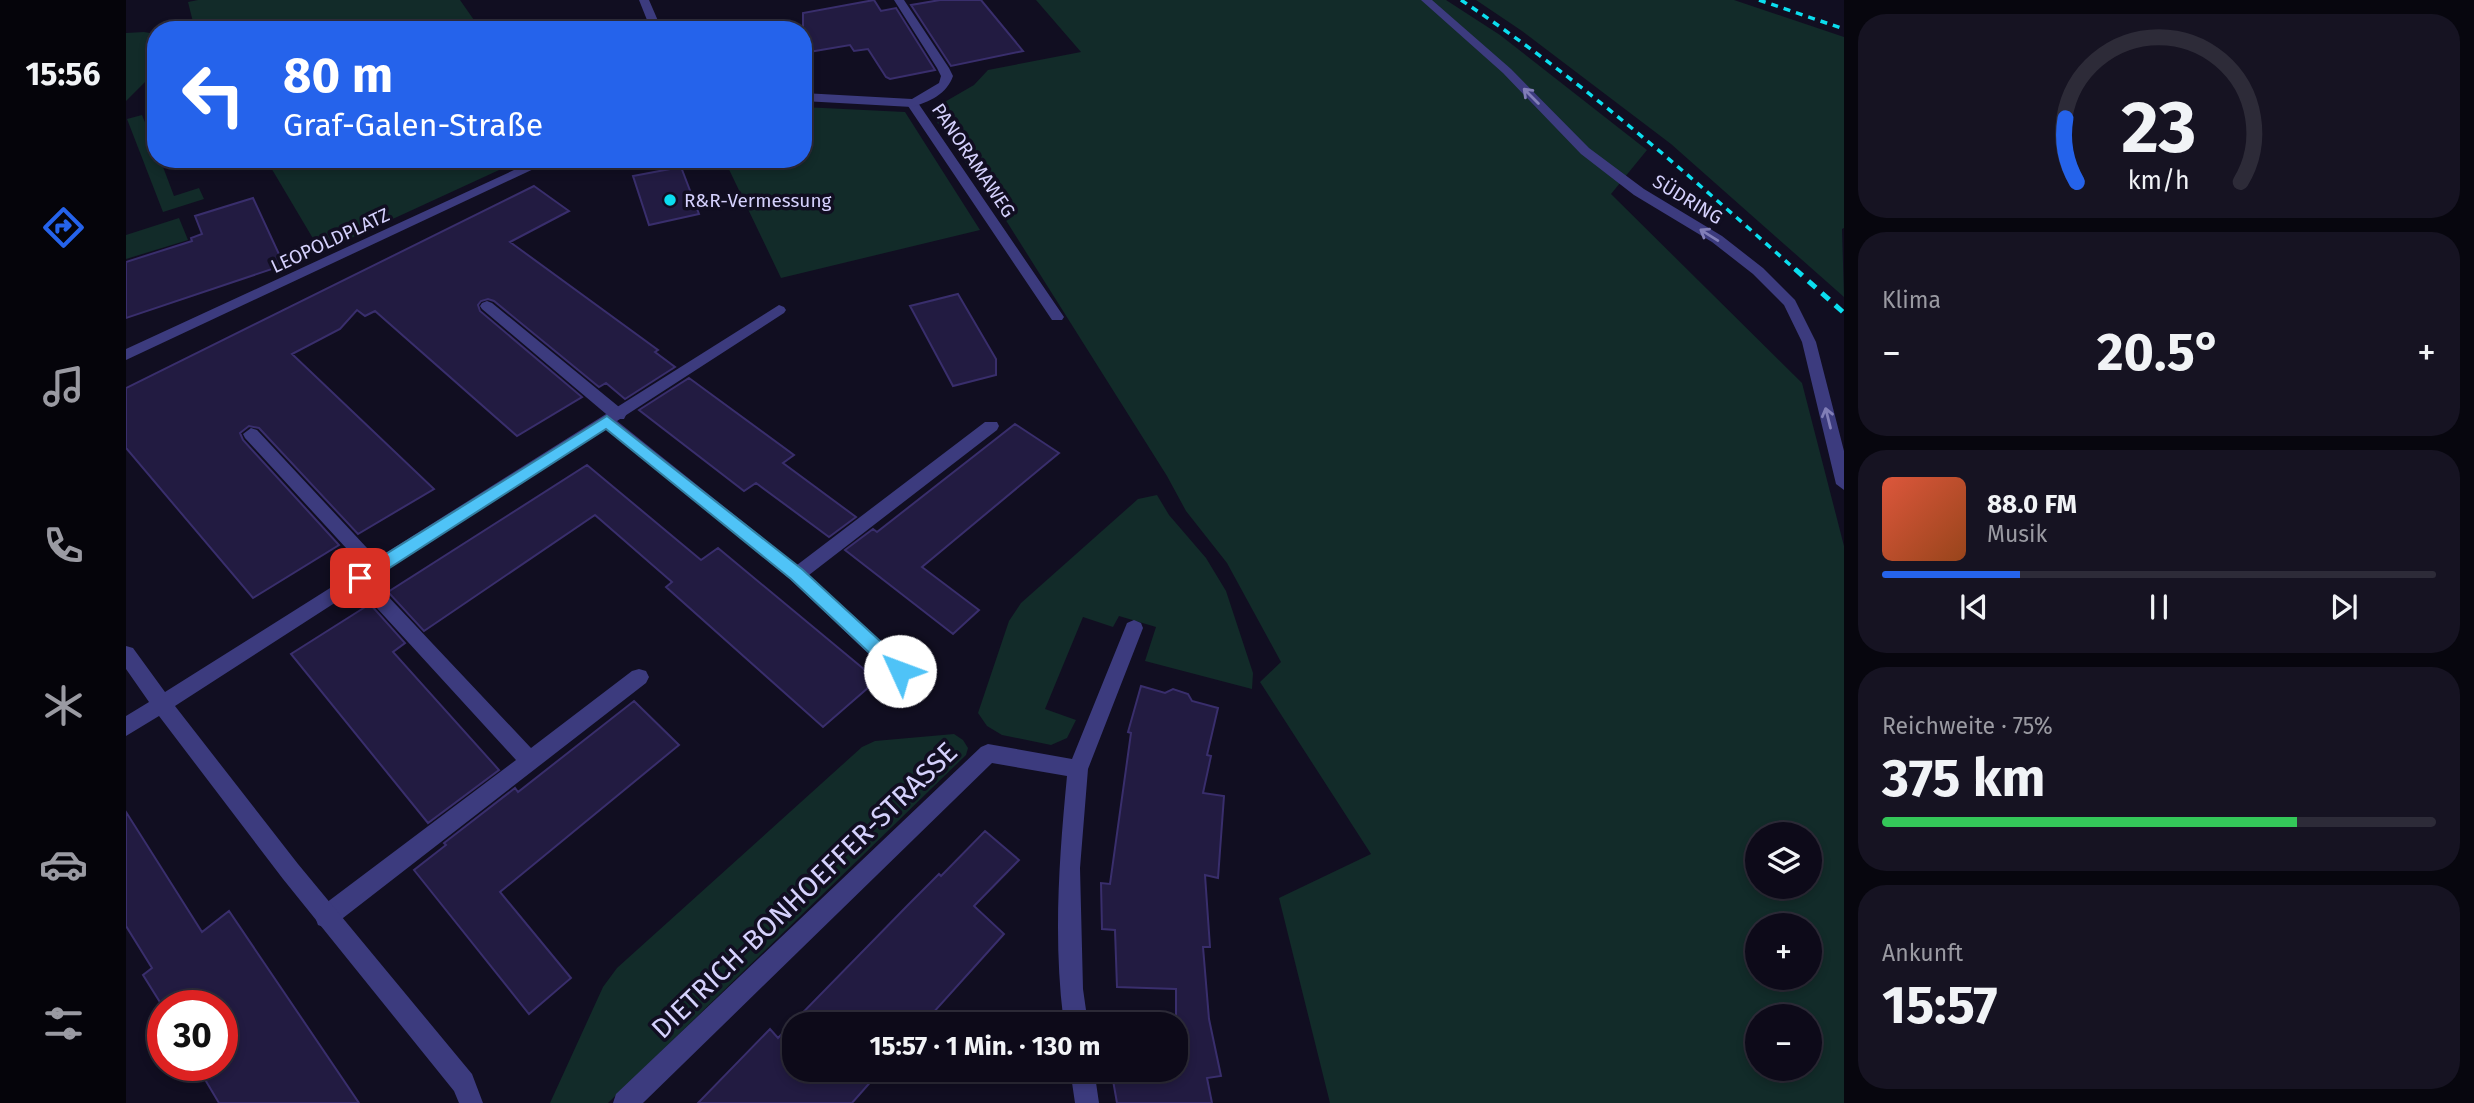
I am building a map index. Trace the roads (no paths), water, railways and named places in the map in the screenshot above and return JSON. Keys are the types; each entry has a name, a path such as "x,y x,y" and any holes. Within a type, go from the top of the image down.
{"street":[{"path":"644,0 653,21"},
{"name":"PANORAMAWEG","path":"899,0 947,76 944,85 923,100 912,103 1057,317"},
{"name":"SÜDRING","path":"1426,0 1507,71 1585,150 1639,192 1717,239 1758,271 1790,303 1809,342 1844,484"},
{"path":"812,97 912,103"},
{"name":"LEOPOLDPLATZ","path":"126,355 531,168"},
{"path":"487,306 612,418 797,575 900,671"},
{"path":"126,727 779,310"},
{"path":"797,575 991,426"},
{"path":"251,435 528,760"},
{"path":"1074,1012 1071,989 1069,868 1078,769 1134,628"},
{"path":"126,654 161,704 326,917 463,1083 471,1103"},
{"path":"326,917 639,677"},
{"name":"DIETRICH-BONHOEFFER-STRASSE","path":"625,1103 988,753 1078,769"},
{"path":"1084,1082 1087,1103"}],"railway":[{"path":"1461,0 1592,96 1675,164 1797,271"},
{"path":"1759,0 1844,29"},
{"path":"1795,269 1844,313"}],"place":[{"name":"R&R-Vermessung","path":"670,200"}]}
